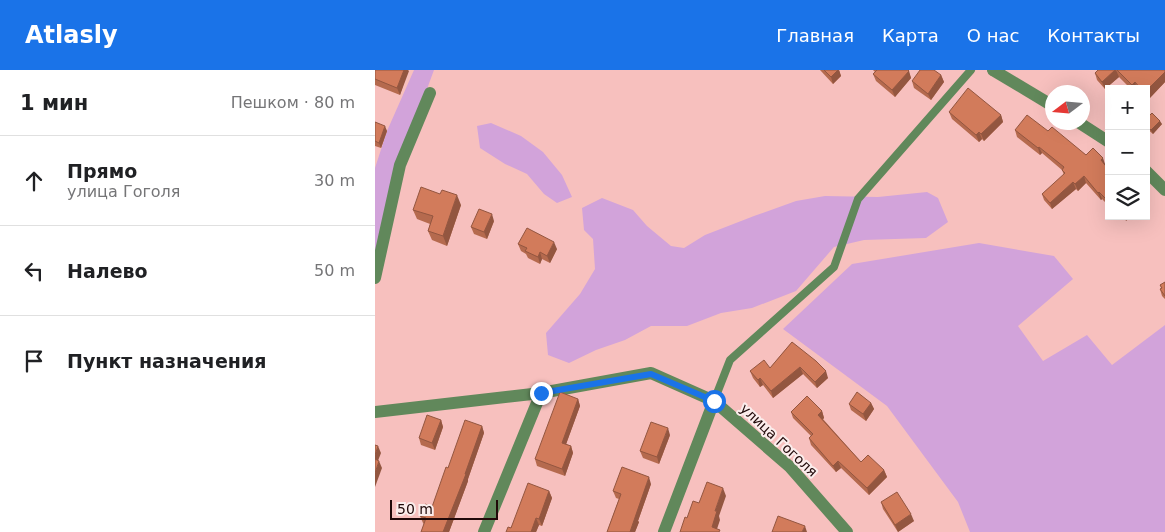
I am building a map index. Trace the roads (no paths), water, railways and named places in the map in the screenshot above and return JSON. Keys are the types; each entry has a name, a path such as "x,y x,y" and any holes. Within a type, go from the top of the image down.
{"street":[{"path":"993,70 1045,101"},
{"path":"375,278 400,165 430,93"},
{"path":"1090,130 1105,139"},
{"path":"1150,175 1165,190"},
{"name":"улица Гоголя","path":"541,393 651,374 714,401 790,467 847,532"},
{"path":"375,412 541,393 484,532"},
{"path":"664,532 714,401"}],"lane":[{"path":"714,401 730,360 834,267 858,199 971,70"}]}
